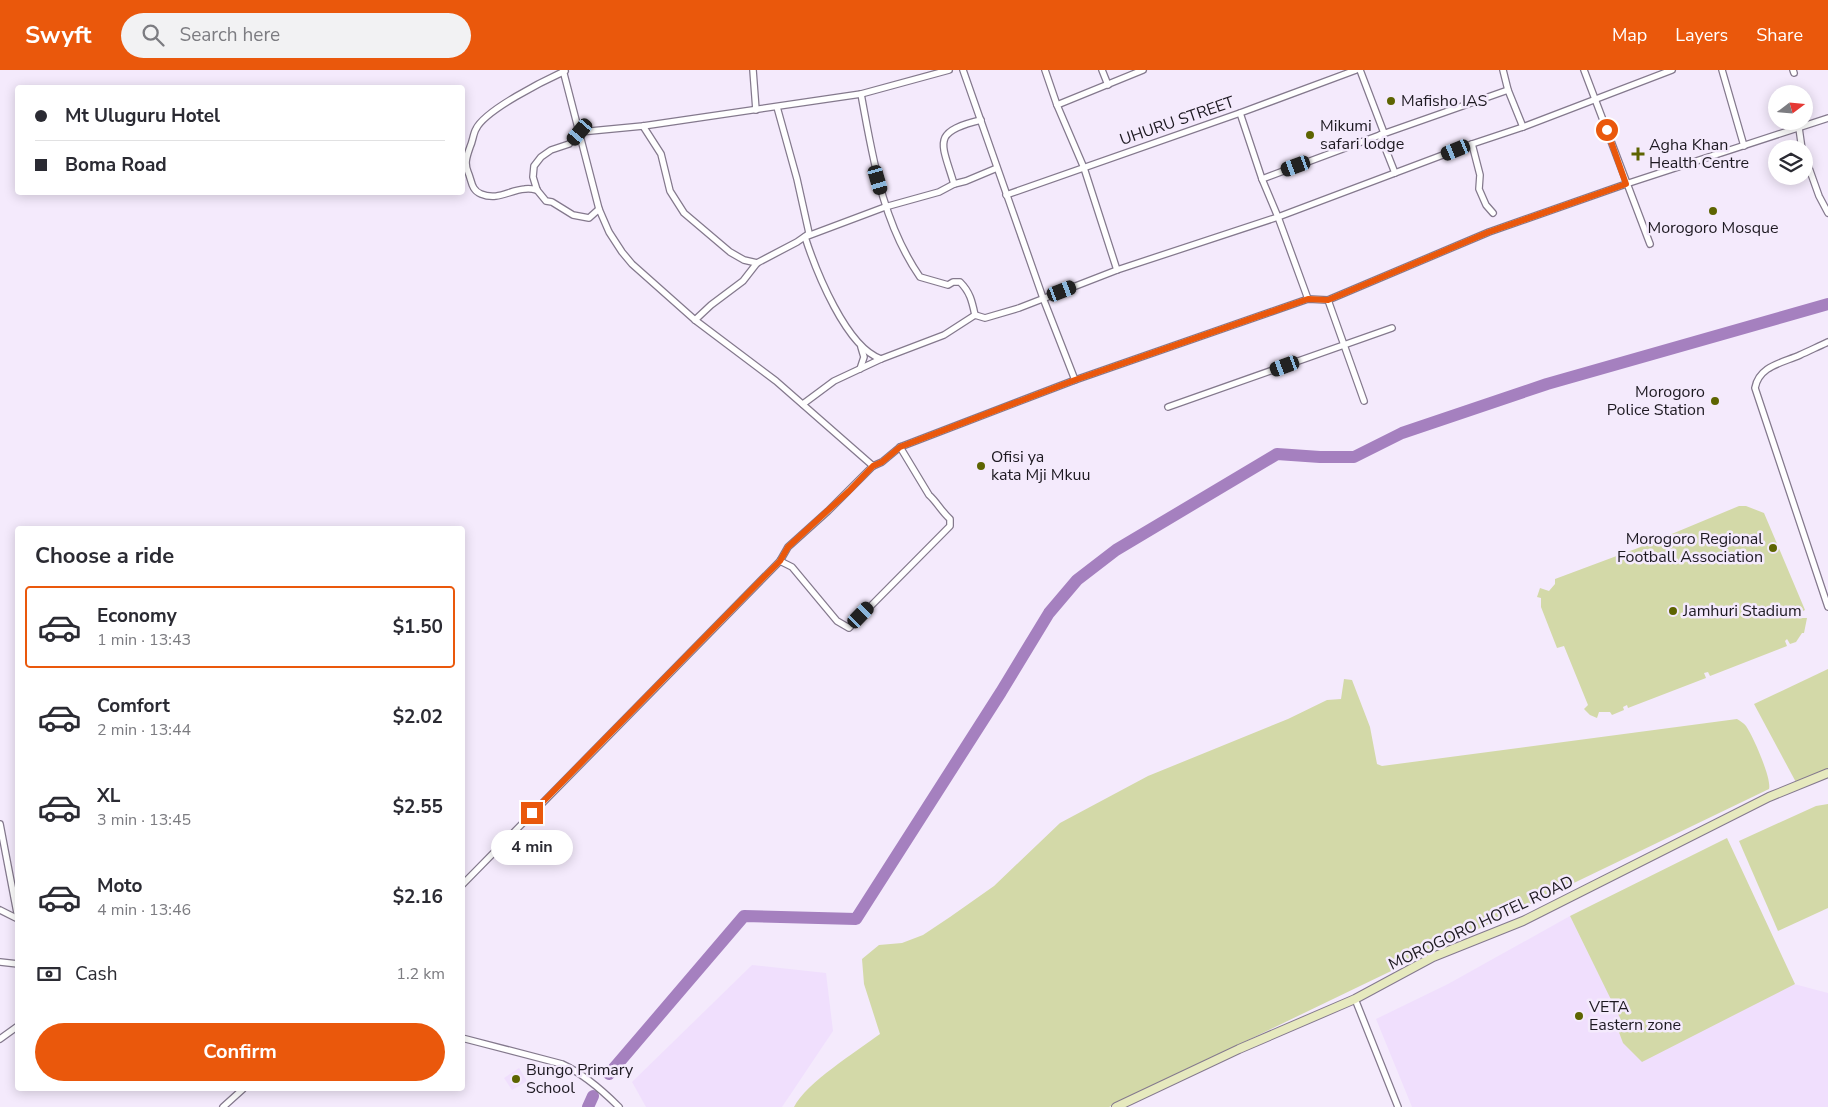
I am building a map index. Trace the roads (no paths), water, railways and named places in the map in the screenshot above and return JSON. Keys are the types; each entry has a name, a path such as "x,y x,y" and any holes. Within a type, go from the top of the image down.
{"street":[{"path":"753,70 756,110"},
{"path":"599,209 589,218 574,215 552,202 546,201 537,190 533,177 534,166 541,157 551,150 570,144 580,132 643,126 861,94 949,70"},
{"path":"963,70 996,168 1075,380"},
{"path":"1045,70 1057,105 1084,168 1117,270"},
{"path":"1102,70 1108,85"},
{"path":"1057,105 1142,70"},
{"path":"1358,70 1384,133 1380,135"},
{"name":"UHURU STREET","path":"1006,195 1358,70"},
{"path":"1503,70 1508,90 1523,127"},
{"path":"1584,70 1650,244"},
{"path":"803,404 834,381 881,359 944,335 975,315 985,318 1019,308 1117,270 1278,217 1672,70"},
{"path":"1722,70 1744,146"},
{"path":"537,190 526,188 498,196 479,194 472,186 466,167 466,158 476,127 483,120 512,100 564,71 599,209 609,232 622,252 632,264 694,320 750,360 873,466"},
{"path":"1262,179 1508,90"},
{"path":"861,94 874,167 885,207 898,238 920,277 948,285 960,282 971,295 975,315"},
{"path":"777,107 797,179 810,254 848,330 861,347 872,356 881,359"},
{"path":"1240,113 1262,179 1308,299"},
{"path":"1813,123 1828,118"},
{"path":"954,184 943,151 944,137 954,128 981,120"},
{"path":"643,126 660,154 670,191 684,213 730,252 744,260 757,263"},
{"path":"465,881 780,561 788,547 849,491 873,466 882,462 900,447 1075,380 1308,299 1328,300 1489,232 1626,184 1793,130"},
{"path":"1380,135 1395,173"},
{"path":"1472,144 1480,175 1479,189 1486,205 1493,213"},
{"path":"694,320 744,281 757,263 807,235 885,207 939,192 954,184 996,168"},
{"path":"1813,179 1828,213"},
{"path":"1328,300 1364,401"},
{"path":"1168,407 1392,328"},
{"path":"1828,342 1768,367 1759,376 1754,388 1828,607"},
{"path":"860,369 864,357 861,347"},
{"path":"780,561 792,567 837,621 849,628 853,626 868,607 950,526 950,519 940,510 935,500 929,495 900,447"},
{"path":"1819,577 1828,582"},
{"name":"MOROGORO HOTEL ROAD","path":"1116,1107 1240,1049 1355,1000 1433,957 1523,921 1769,798 1828,773"},
{"path":"0,824 15,903"},
{"path":"0,910 15,918"},
{"path":"0,962 15,964"},
{"path":"1355,1000 1398,1107"},
{"path":"0,1039 15,1028"},
{"path":"465,1039 562,1064 591,1082 618,1107"},
{"path":"223,1107 241,1091"}],"waterway":[{"path":"609,1074 744,916 856,919 1001,692 1049,613 1077,580 1116,550 1277,454 1354,457 1402,433 1547,384 1828,304"},
{"path":"588,1107 593,1096"}],"place":[{"name":"Mafisho IAS","path":"1391,101"},
{"name":"Mikumi safari lodge","path":"1310,135"},
{"name":"Agha Khan Health Centre","path":"1638,154"},
{"name":"Morogoro Mosque","path":"1713,211"},
{"name":"Morogoro Police Station","path":"1715,401"},
{"name":"Ofisi ya kata Mji Mkuu","path":"981,466"},
{"name":"Morogoro Regional Football Association","path":"1773,548"},
{"name":"Jamhuri Stadium","path":"1673,611"},
{"name":"VETA Eastern zone","path":"1579,1016"},
{"name":"Bungo Primary School","path":"516,1079"}]}
